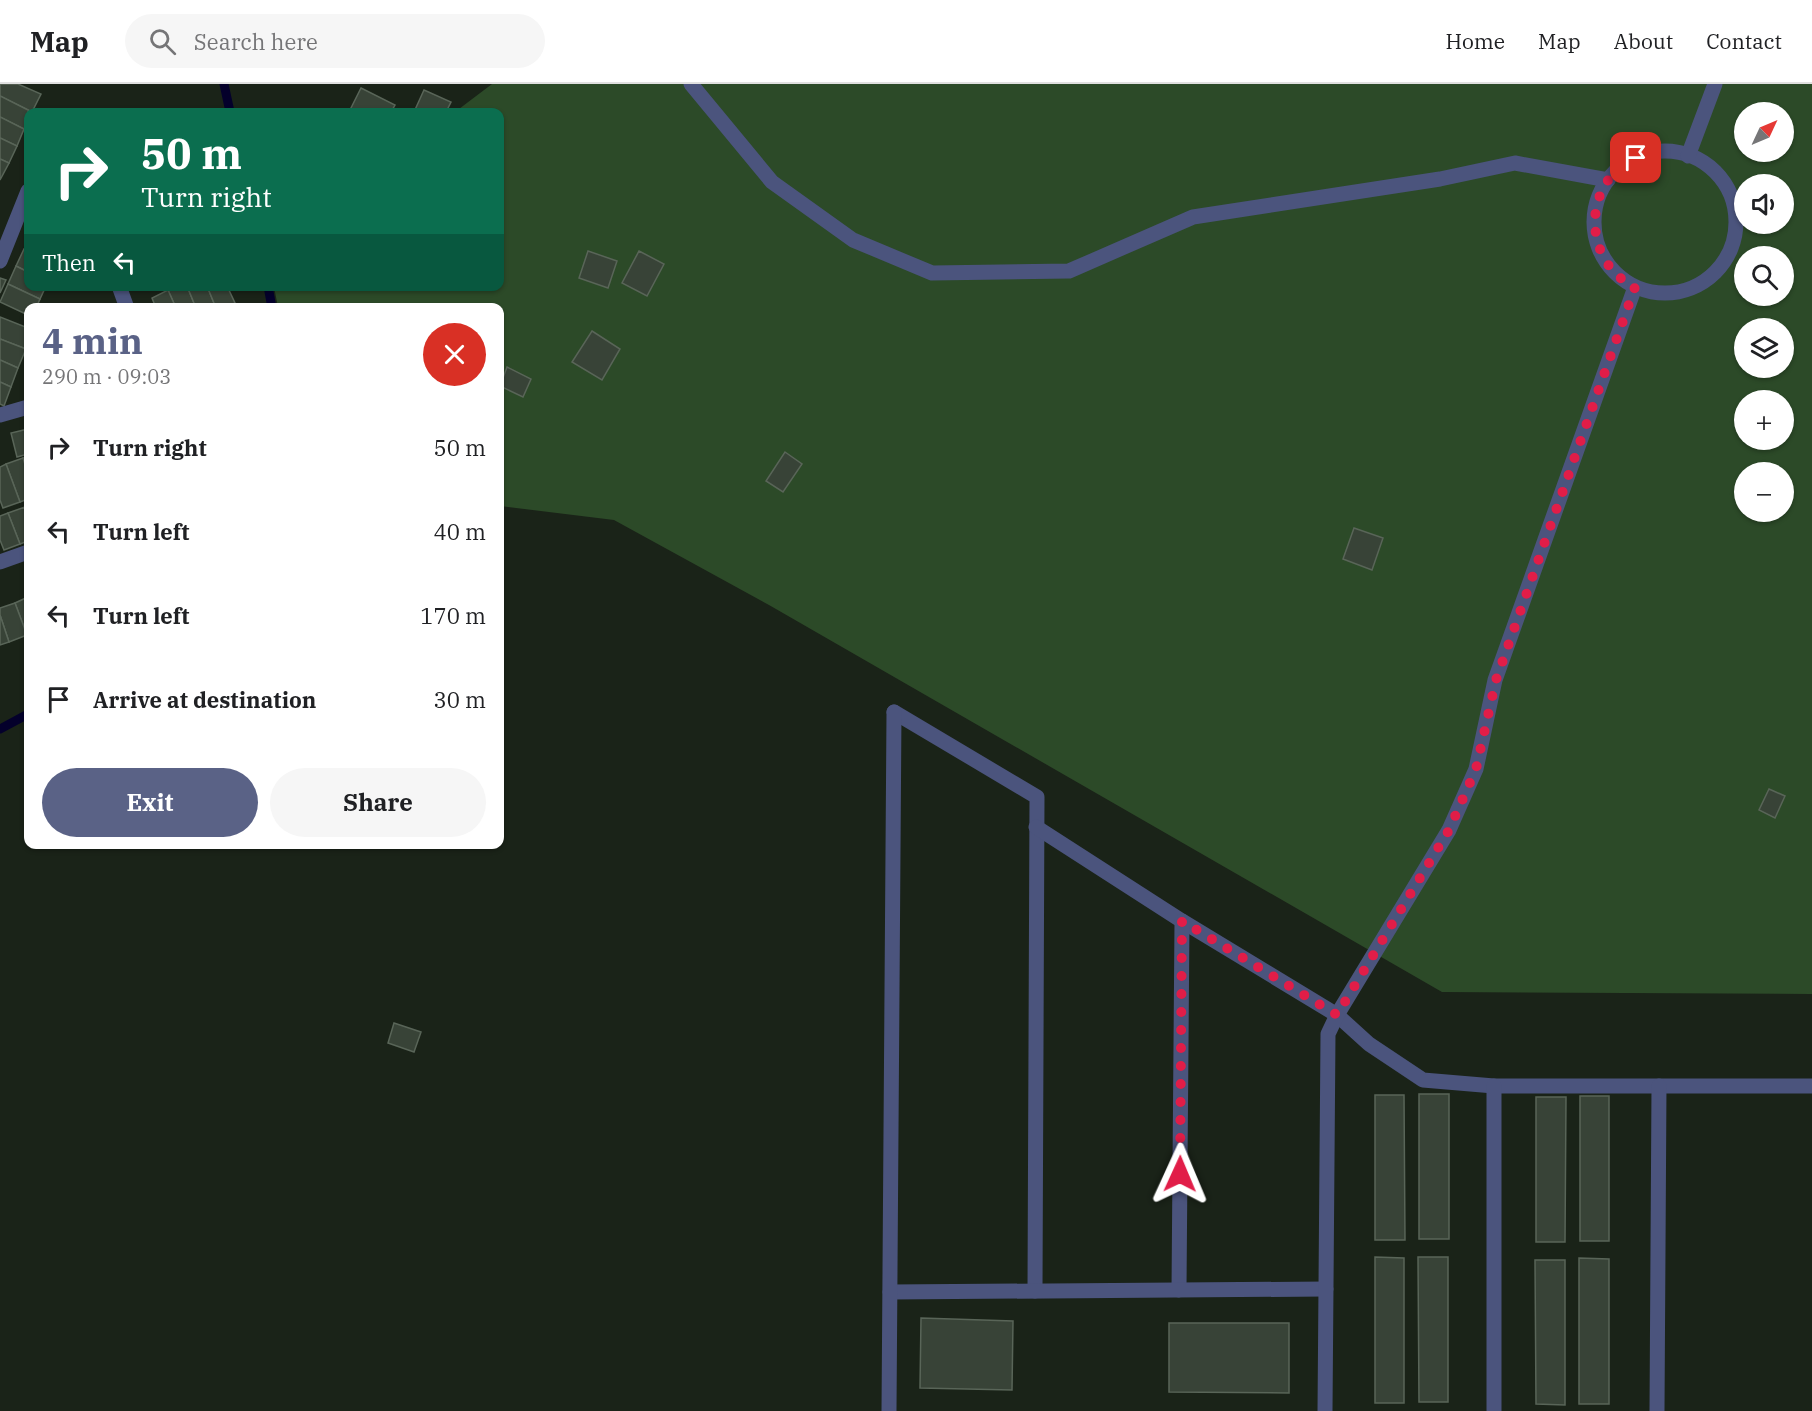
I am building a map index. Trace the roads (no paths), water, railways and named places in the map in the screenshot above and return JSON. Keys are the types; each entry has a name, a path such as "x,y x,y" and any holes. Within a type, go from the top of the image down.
{"street":[{"path":"691,84 772,182 852,240 932,273 1070,271 1193,217 1440,178 1515,163 1608,180"},
{"path":"1688,156 1715,84"},
{"path":"1671,152 1688,156 1706,164 1730,193 1735,212 1735,231 1731,250 1721,266 1708,279 1691,289 1663,293 1635,287 1620,277 1608,264 1599,248 1594,230 1599,196 1608,180 1620,167 1636,158 1653,153 1671,152"},
{"path":"0,261 24,201"},
{"path":"1325,1411 1328,1034 1337,1015 1449,830 1476,769 1496,680 1635,287"},
{"path":"0,416 24,408"},
{"path":"0,562 24,553"},
{"path":"889,1411 894,712 1037,797 1035,1291"},
{"path":"1036,827 1182,921 1337,1015 1369,1044 1423,1080 1494,1086 1812,1086"},
{"path":"1179,1290 1182,921"},
{"path":"1494,1086 1494,1411"},
{"path":"1657,1411 1659,1086"},
{"path":"890,1292 1326,1289"}],"waterway":[{"path":"224,84 229,108"},
{"path":"269,291 271,303"},
{"path":"0,729 24,716"}]}
